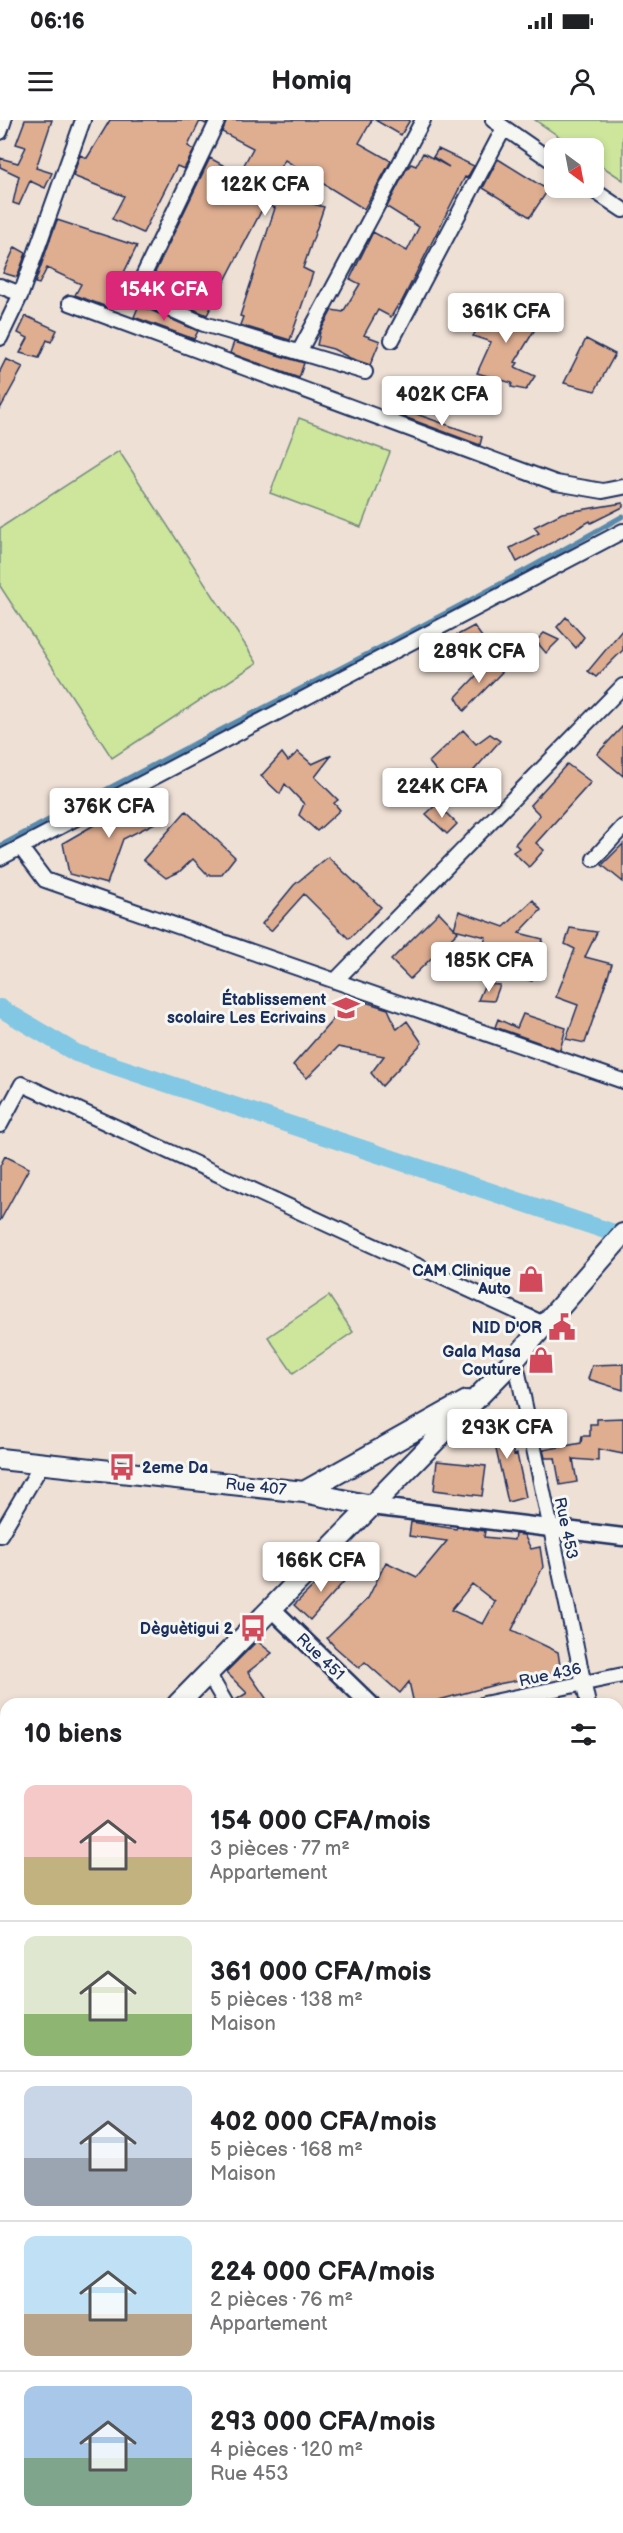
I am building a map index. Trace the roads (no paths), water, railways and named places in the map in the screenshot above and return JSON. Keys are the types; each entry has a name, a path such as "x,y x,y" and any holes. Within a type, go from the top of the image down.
{"main road":[{"path":"184,1698 486,1390 623,1234"},
{"name":"Rue 407","path":"0,1459 304,1491 486,1390"},
{"path":"304,1491 371,1506"}],"street":[{"path":"0,132 4,120"},
{"path":"0,338 21,294 83,120"},
{"path":"218,120 135,293 204,324 365,372"},
{"path":"299,352 423,120"},
{"path":"392,340 498,124 544,155"},
{"path":"604,197 623,210"},
{"path":"0,286 21,294"},
{"path":"70,303 556,483 603,491 623,487"},
{"path":"0,858 623,531"},
{"path":"335,981 623,686"},
{"path":"594,859 623,826"},
{"path":"21,848 45,880 623,1081"},
{"path":"2,1116 21,1084 544,1324"},
{"name":"Rue 453","path":"515,1359 587,1698"},
{"path":"0,1535 42,1464"},
{"path":"371,1506 623,1537"},
{"name":"Rue 451","path":"271,1608 364,1698"},
{"path":"207,1673 222,1698"},
{"name":"Rue 436","path":"514,1698 623,1675"}],"waterway":[{"path":"0,846 469,601 623,516"},
{"path":"0,1008 76,1053 623,1236"}],"place":[{"name":"Établissement scolaire Les Ecrivains","path":"346,1008"},
{"name":"CAM Clinique Auto","path":"531,1279"},
{"name":"NID D'OR","path":"562,1327"},
{"name":"Gala Masa Couture","path":"541,1360"},
{"name":"2eme Da","path":"122,1467"},
{"name":"Dèguètigui 2","path":"253,1628"}]}
